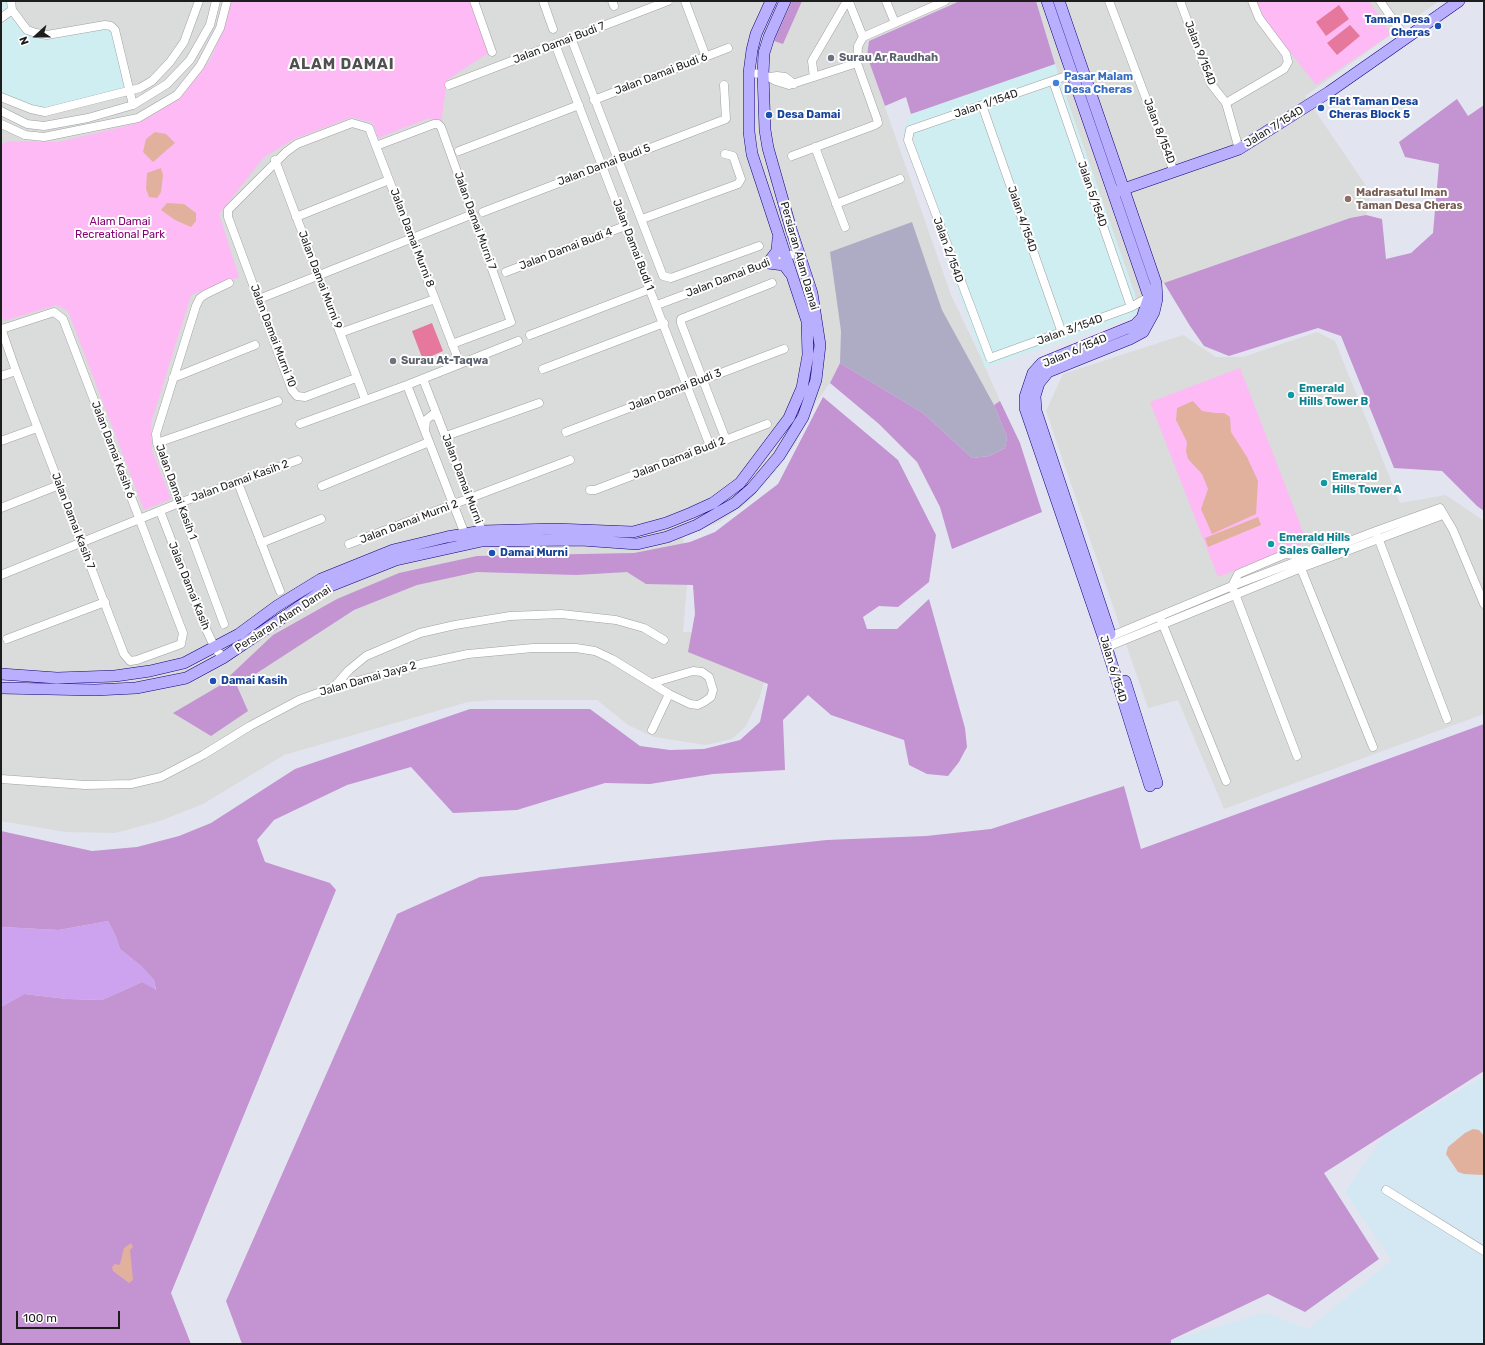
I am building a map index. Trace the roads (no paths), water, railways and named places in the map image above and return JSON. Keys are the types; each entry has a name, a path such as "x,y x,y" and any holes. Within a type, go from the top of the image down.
{"street":[{"path":"11,1 12,10 27,30 42,34 47,35 106,25 111,26 115,30 133,105"},
{"path":"1,97 31,109 45,112 140,88 152,81 170,62 184,42 199,1"},
{"path":"1,111 27,124 44,126 88,118 133,105 167,84 190,60 210,25 216,1"},
{"path":"1,124 25,135 44,137 138,118 177,95 200,66 220,28 226,1"},
{"path":"474,1 492,52"},
{"path":"542,1 553,29"},
{"name":"Jalan Damai Budi 7","path":"449,85 668,1"},
{"path":"685,1 706,57"},
{"name":"Persiaran Alam Damai","path":"1,674 57,678 115,676 150,671 184,663 215,648 321,579 393,550 466,538 555,529 634,532 649,529 714,503 740,483 769,447 789,418 802,388 808,355 807,321 752,154 749,132 749,73 756,34 771,1"},
{"name":"Persiaran Alam Damai","path":"482,536 637,544 667,537 697,526 736,503 752,488 779,456 803,417 812,396 816,380 820,345 812,293 768,148 765,130 767,76 764,53 769,37 785,1"},
{"path":"814,77 812,61 847,1 863,37"},
{"path":"886,1 895,23"},
{"path":"792,156 878,123 857,63 858,46 863,37 945,1"},
{"name":"Jalan 6/154D","path":"1047,1 1119,177 1156,283 1157,300 1154,312 1143,332 1130,339 1048,372 1039,383 1035,396 1036,411 1154,784"},
{"name":"Jalan 6/154D","path":"1059,1 1077,72 1123,189 1148,297 1142,318 1134,325 1042,363 1032,373 1025,397 1025,408 1028,418 1109,641"},
{"name":"Jalan 8/154D","path":"1109,1 1174,172"},
{"name":"Jalan 9/154D","path":"1180,1 1211,84 1226,104 1239,149"},
{"path":"1226,104 1284,69 1288,62 1286,54 1259,18 1252,1"},
{"path":"1380,1 1405,37"},
{"name":"Jalan 7/154D","path":"1123,189 1239,149 1323,95 1457,2"},
{"path":"1,18 12,10"},
{"path":"571,38 617,159 642,219 738,184 741,179 733,156 725,154"},
{"name":"Jalan Damai Budi 1","path":"555,44 664,323 710,446"},
{"name":"Jalan Damai Budi 6","path":"594,100 728,48"},
{"path":"749,73 767,76 783,83 794,84 857,63"},
{"name":"Jalan 1/154D","path":"908,140 910,130 1077,72"},
{"name":"Jalan 5/154D","path":"1052,81 1131,307"},
{"name":"Jalan Damai Budi 5","path":"483,212 726,118 724,85"},
{"path":"459,151 579,105"},
{"name":"Jalan 4/154D","path":"982,105 1062,333"},
{"name":"Jalan Damai Murni 8","path":"275,160 297,144 352,123 369,128 460,364"},
{"name":"Jalan Damai Murni 7","path":"376,146 438,124 441,127 511,322 452,344"},
{"name":"Jalan 2/154D","path":"908,140 990,358"},
{"path":"815,147 845,228"},
{"name":"Jalan Damai Murni 10","path":"275,160 228,210 228,217 292,390 297,396 306,396 356,378"},
{"name":"Jalan Damai Murni 9","path":"275,160 365,399"},
{"path":"836,204 900,179"},
{"path":"296,217 390,180"},
{"path":"259,299 473,214"},
{"name":"Jalan Damai Budi","path":"642,219 663,276 666,278 671,278 759,246"},
{"name":"Jalan Damai Budi 4","path":"506,272 625,226"},
{"path":"778,235 777,251 768,263 784,266 793,277"},
{"name":"Jalan Damai Budi","path":"657,305 799,252"},
{"name":"Jalan Damai Kasih 1","path":"224,624 157,443 158,425 200,298 229,283"},
{"name":"Jalan Damai Budi","path":"726,440 681,323 682,319 772,283"},
{"path":"1148,297 1156,283"},
{"path":"530,335 650,289"},
{"name":"Jalan 3/154D","path":"990,358 1131,307 1148,297"},
{"path":"340,333 435,299"},
{"name":"Jalan Damai Kasih 6","path":"1,328 54,312 63,319 183,633 181,644"},
{"path":"543,370 664,323"},
{"name":"Jalan Damai Kasih 7","path":"1,328 37,428 124,654 130,661 137,660 181,644"},
{"path":"300,424 423,379 518,341"},
{"path":"173,378 255,345"},
{"name":"Jalan Damai Budi 3","path":"566,432 784,349"},
{"path":"1,376 16,371"},
{"name":"Jalan Damai Murni","path":"423,379 470,498 482,536"},
{"name":"Jalan Damai Murni","path":"407,385 466,538"},
{"path":"157,443 278,401"},
{"path":"446,436 539,403"},
{"name":"Jalan Damai Murni","path":"425,431 426,420 432,415 438,417"},
{"name":"Jalan Damai Budi 2","path":"590,490 595,490 767,424"},
{"path":"1,441 37,428"},
{"path":"322,486 429,442"},
{"name":"Jalan Damai Kasih 2","path":"1,575 179,503 238,483 298,460"},
{"name":"Jalan Damai Murni 2","path":"349,544 570,460"},
{"path":"238,483 280,590"},
{"path":"1,508 59,485"},
{"name":"Jalan Damai Kasih","path":"160,511 215,648 223,658"},
{"path":"691,513 697,526"},
{"path":"1109,641 1159,616 1232,586 1300,564 1377,534 1443,514 1453,530 1484,604"},
{"path":"261,543 321,519"},
{"path":"1377,534 1447,719"},
{"name":"Persiaran Alam Damai","path":"1,688 95,690 136,688 186,678 223,658 328,587 396,560 466,538"},
{"path":"1109,641 1163,624 1236,594 1300,564"},
{"path":"1300,564 1373,747"},
{"path":"1232,586 1296,756"},
{"path":"6,640 105,602"},
{"path":"334,687 348,670 366,656 420,633 455,625 510,616 561,614 616,620 644,628 664,640"},
{"path":"1159,616 1226,781"},
{"name":"Jalan Damai Jaya 2","path":"2,780 92,785 132,784 161,777 203,755 250,726 299,700 334,687 421,664 468,654 533,648 576,648 595,652 612,659 669,694 690,704 698,705 711,697 713,690 709,677 702,672 693,670 652,683"},
{"path":"652,730 669,694"},
{"path":"1386,1190 1484,1251"}],"place":[{"name":"Taman Desa Cheras","path":"1438,26"},
{"name":"Surau Ar Raudhah","path":"831,58"},
{"name":"Pasar Malam Desa Cheras","path":"1056,83"},
{"name":"Flat Taman Desa Cheras Block 5","path":"1321,108"},
{"name":"Desa Damai","path":"769,115"},
{"name":"Madrasatul Iman Taman Desa Cheras","path":"1348,199"},
{"name":"Surau At-Taqwa","path":"393,361"},
{"name":"Emerald Hills Tower B","path":"1291,395"},
{"name":"Emerald Hills Tower A","path":"1324,483"},
{"name":"Emerald Hills Sales Gallery","path":"1271,544"},
{"name":"Damai Murni","path":"492,553"},
{"name":"Damai Kasih","path":"213,681"}],"district":[{"name":"ALAM DAMAI","path":"342,65"}],"park label":[{"name":"Alam Damai Recreational Park","path":"120,228"}]}
